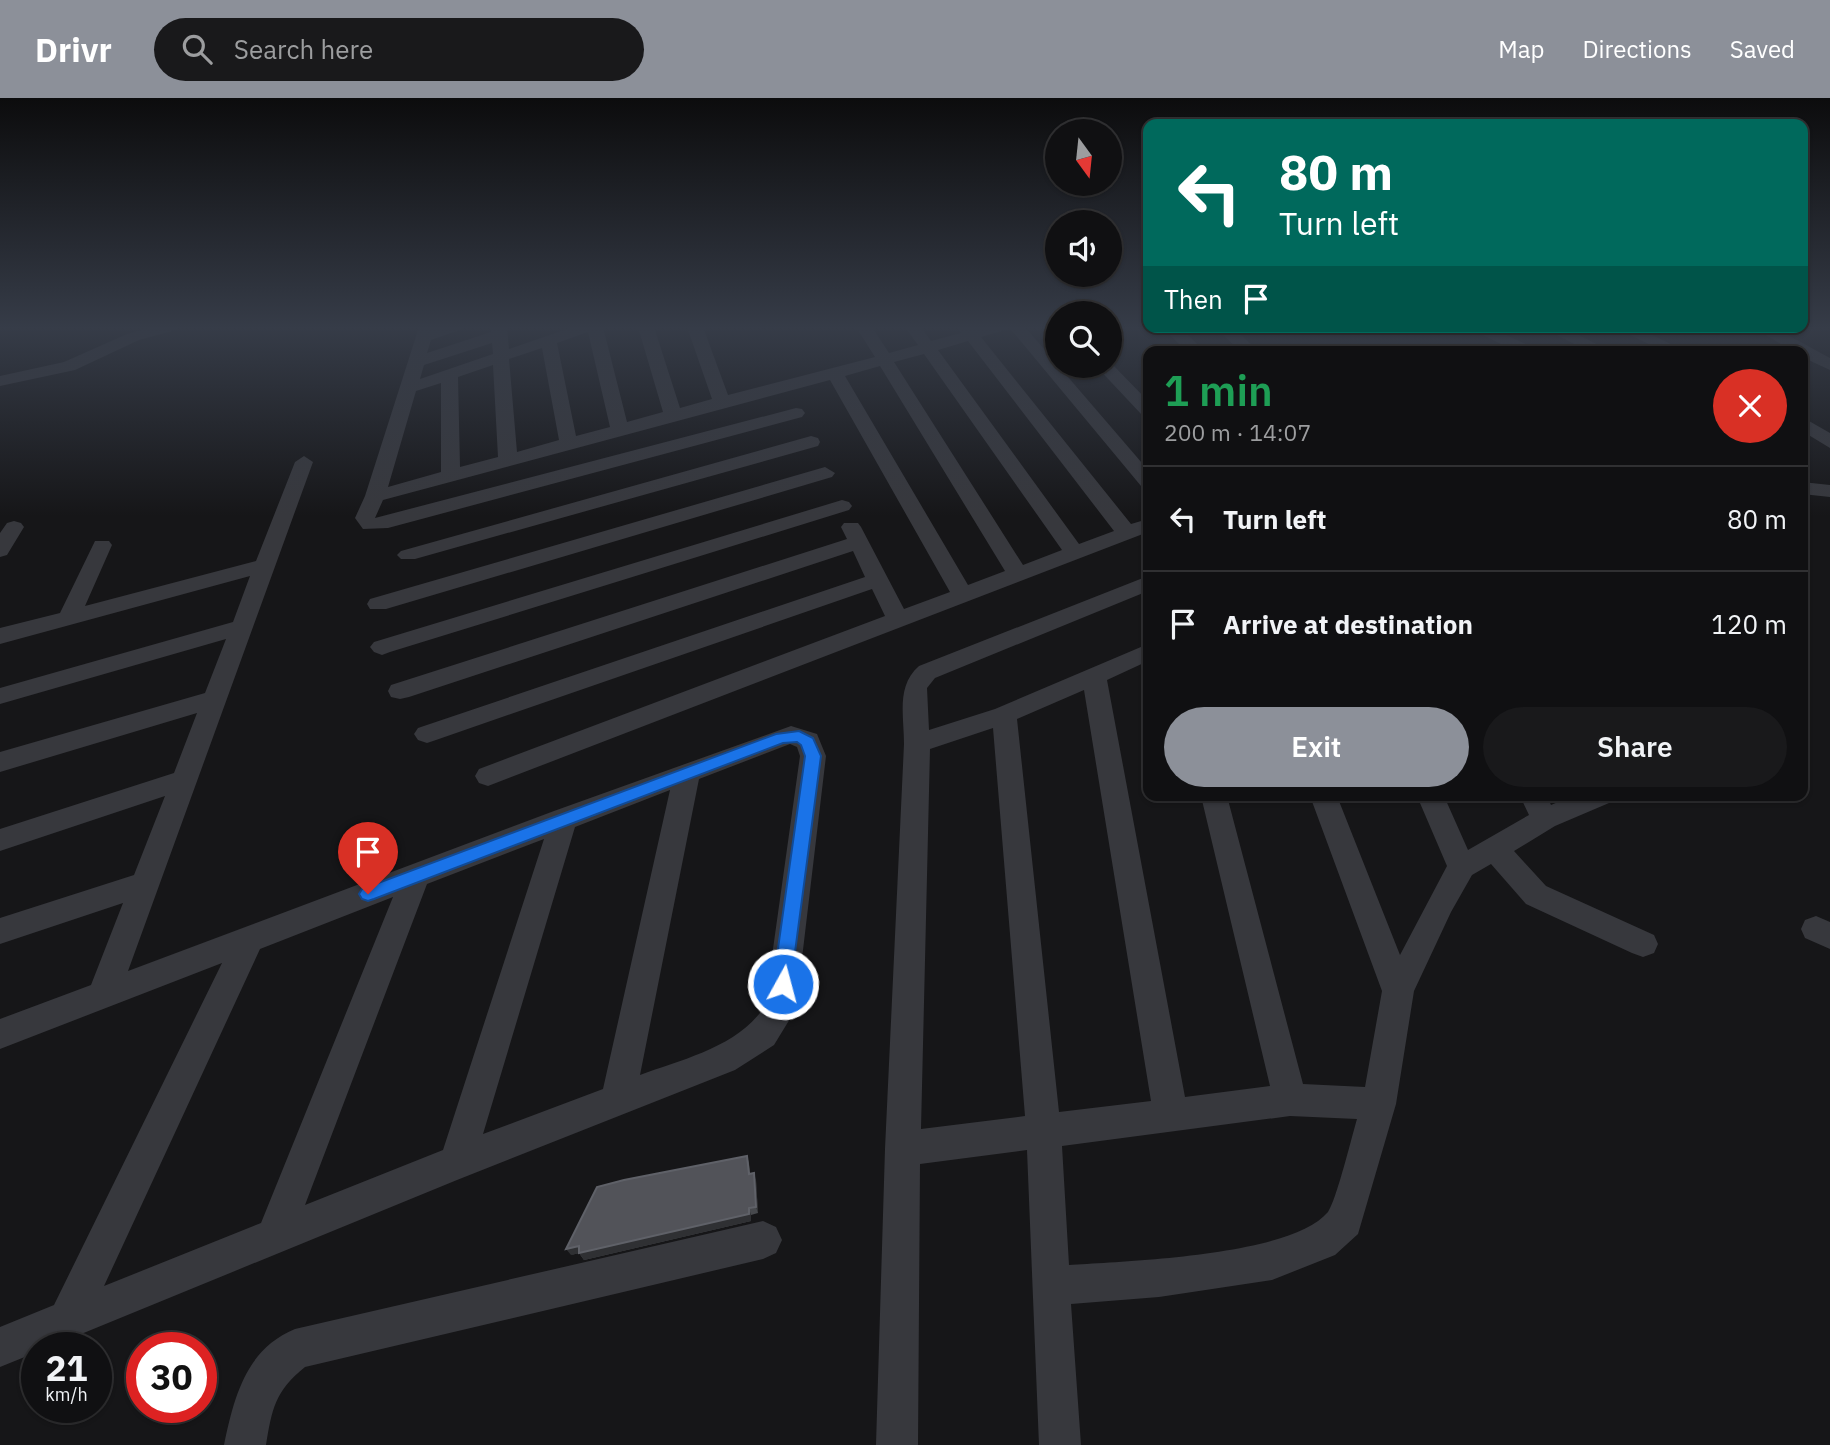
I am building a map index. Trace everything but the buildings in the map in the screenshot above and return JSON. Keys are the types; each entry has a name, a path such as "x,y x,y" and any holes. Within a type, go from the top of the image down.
{"street":[{"path":"408,390 375,496 365,518 370,525 796,413"},
{"path":"449,390 451,476"},
{"path":"503,390 508,460"},
{"path":"560,390 569,444"},
{"path":"610,390 620,430"},
{"path":"665,390 673,415"},
{"path":"718,390 722,402"},
{"path":"375,496 773,390"},
{"path":"782,390 811,442 899,621"},
{"path":"844,390 963,594"},
{"path":"904,390 1017,573"},
{"path":"958,390 1074,552"},
{"path":"488,776 1138,529 1019,390"},
{"path":"1070,390 1143,476"},
{"path":"1127,390 1143,406"},
{"path":"1808,426 1830,442"},
{"path":"408,555 811,442"},
{"path":"104,993 304,462"},
{"path":"378,604 825,472"},
{"path":"1808,489 1830,491"},
{"path":"382,647 842,506"},
{"path":"0,551 14,527"},
{"path":"400,691 858,542"},
{"path":"68,619 102,545"},
{"path":"0,636 265,565"},
{"path":"427,734 877,580"},
{"path":"897,1445 903,1149 917,744 915,688 918,680 927,673 1143,585"},
{"path":"0,696 240,627"},
{"path":"917,744 1004,715 1143,654"},
{"path":"1094,676 1171,1115"},
{"path":"0,762 214,699"},
{"path":"1004,715 1044,1131 1060,1445"},
{"path":"0,1034 782,737 799,736 808,741 813,756 780,1009 768,1030 751,1044 723,1059 457,1162 0,1347"},
{"path":"618,1098 687,775"},
{"path":"0,840 186,779"},
{"path":"1215,801 1290,1100"},
{"path":"1325,801 1398,991"},
{"path":"1432,801 1462,867"},
{"path":"1051,1286 1159,1278 1272,1261 1322,1242 1345,1221 1379,1104 1398,991 1438,906 1462,867 1494,848 1539,808 1575,801"},
{"path":"457,1162 564,818"},
{"path":"1494,848 1536,895 1643,944"},
{"path":"274,1237 416,876"},
{"path":"0,931 147,883"},
{"path":"69,1317 250,939"},
{"path":"903,1149 1290,1100 1379,1104"},
{"path":"245,1445 253,1401 264,1377 274,1364 295,1349 763,1240"}],"route":[{"path":"368,894 782,737 799,736 808,741 813,756 783,984"}]}
